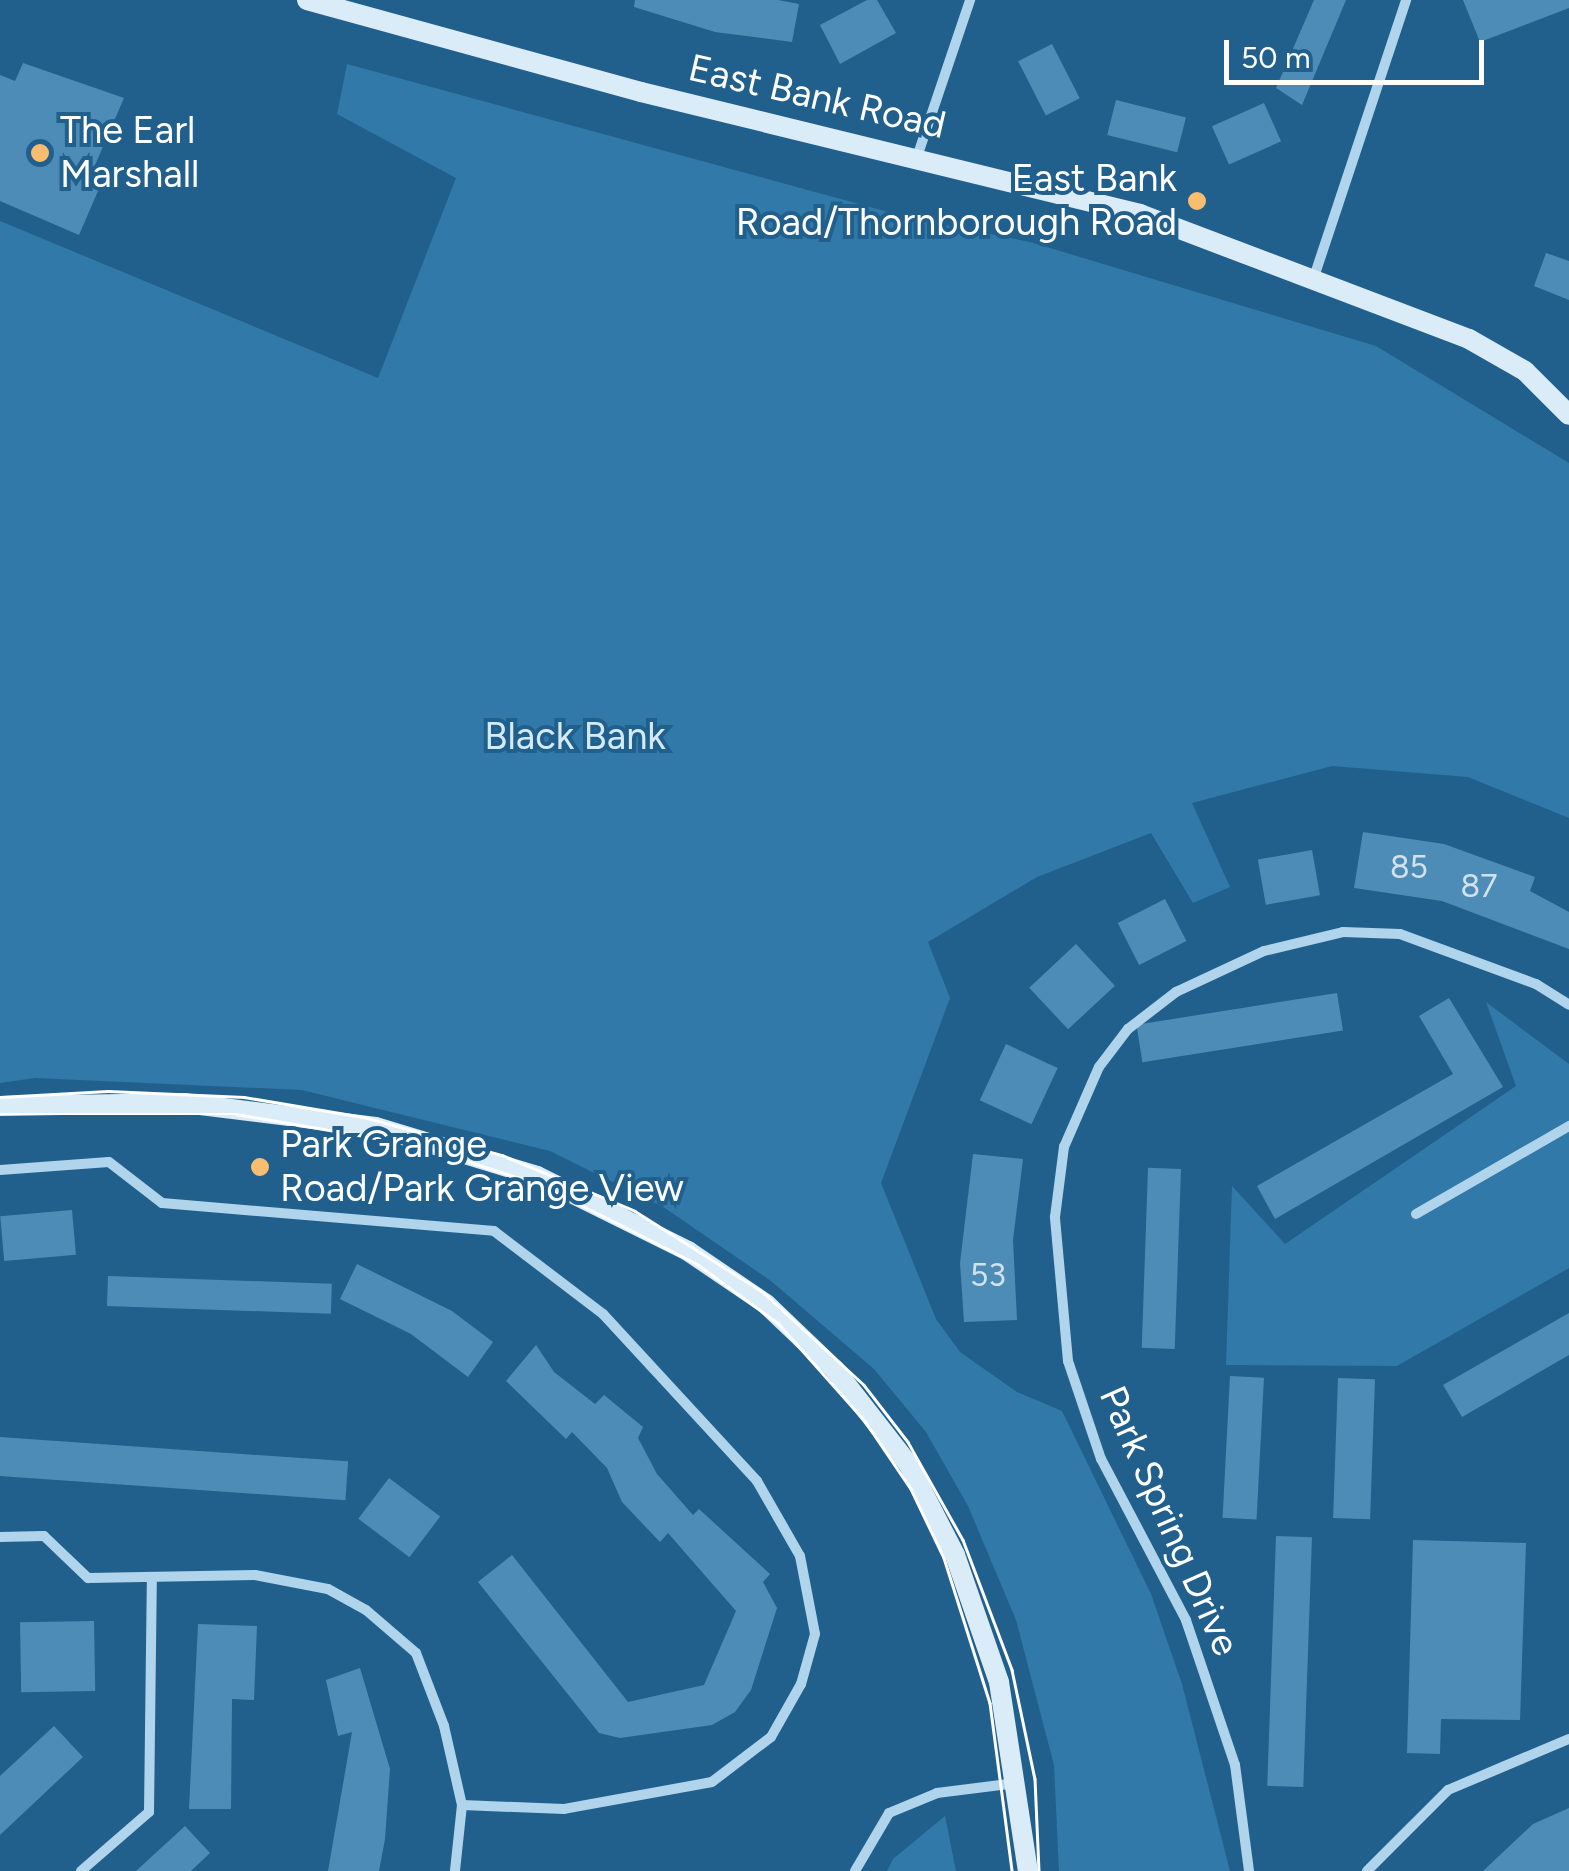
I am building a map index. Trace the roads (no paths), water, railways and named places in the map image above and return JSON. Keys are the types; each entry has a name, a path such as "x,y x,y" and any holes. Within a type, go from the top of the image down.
{"street":[{"name":"East Bank Road","path":"307,0 659,96 1140,214 1468,338 1540,385 1569,415"},
{"path":"917,157 970,0"},
{"path":"1314,277 1406,0"},
{"path":"1540,385 1569,386"},
{"name":"Park Spring Drive","path":"1250,1871 1235,1765 1186,1620 1101,1459 1068,1362 1055,1218 1064,1147 1100,1067 1128,1030 1176,992 1264,952 1342,932 1400,934 1536,984 1569,1005"},
{"path":"0,1106 184,1103 376,1128 536,1176 688,1251 766,1304 835,1370 910,1466 954,1555 986,1646 1019,1783 1028,1871"},
{"path":"1416,1214 1569,1126"},
{"path":"0,1170 109,1162 162,1204 494,1231 603,1314 756,1481 800,1556 815,1634 801,1684 771,1737 712,1782 564,1809 462,1805"},
{"path":"0,1537 44,1536 88,1578 254,1576 328,1589 366,1610 416,1652 444,1726 462,1805 456,1871"},
{"path":"81,1871 149,1812 152,1576"},
{"path":"1366,1871 1448,1790 1569,1738"},
{"path":"856,1871 889,1813 937,1793 1019,1783"}],"tram line":[{"path":"0,1097 108,1091 244,1097 364,1117 502,1155 635,1211 763,1292 864,1385 908,1442 963,1540 1012,1670 1035,1779 1039,1871"},
{"path":"0,1114 236,1114 421,1146 541,1185 697,1264 778,1323 865,1421 911,1489 944,1558 990,1703 1012,1871"}],"place":[{"name":"The Earl Marshall","path":"40,153"},
{"name":"East Bank Road/Thornborough Road","path":"1197,201"},
{"name":"Park Grange Road/Park Grange View","path":"260,1167"}],"park label":[{"name":"Black Bank","path":"575,737"}]}
